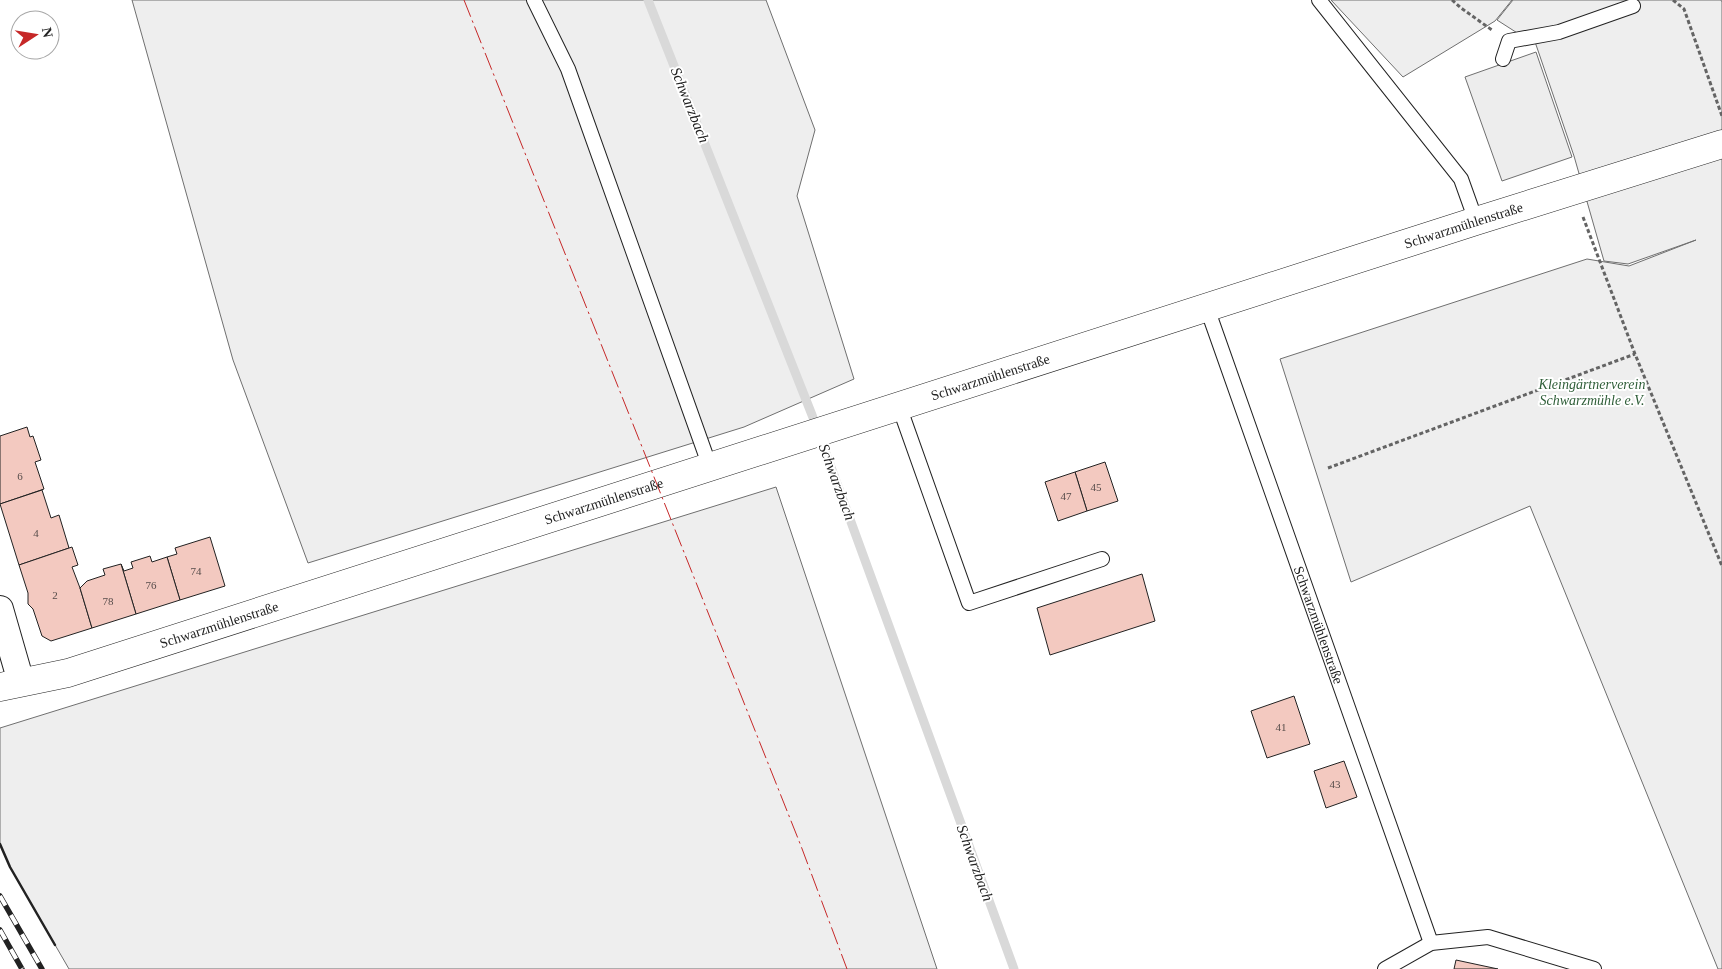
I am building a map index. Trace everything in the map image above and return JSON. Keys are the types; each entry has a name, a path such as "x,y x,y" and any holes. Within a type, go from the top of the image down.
{"street":[{"name":"Schwarzmühlenstraße","path":"11,684 68,673 843,423 1722,144"},
{"path":"0,609 11,684"}],"lane":[{"path":"534,0 568,69 710,467"},
{"path":"1319,0 1461,179 1476,221"},
{"path":"1503,59 1509,41 1559,32 1633,6"},
{"name":"Schwarzmühlenstraße","path":"1207,308 1431,943"},
{"path":"899,406 970,602 1102,559"},
{"path":"1385,969 1431,943 1488,937 1594,969"}],"path":[{"path":"1452,0 1509,41"},
{"path":"1673,0 1684,9 1722,116"},
{"path":"1574,190 1635,354 1722,566"},
{"path":"1328,468 1635,354"}],"green space":[{"path":"132,0 766,0 815,130 797,196 854,379 744,427 308,563 233,360"},
{"path":"1331,0 1512,0 1495,21 1403,77"},
{"name":"Kleingärtnerverein Schwarzmühle e.V.","path":"1513,0 1721,0 1722,2 1722,969 1718,969 1530,506 1351,582 1280,359 1587,259 1629,266 1696,240 1628,264 1604,261 1574,156 1532,33 1522,36 1497,20"},
{"path":"776,487 937,969 69,969 10,867 0,844 0,728"}],"shaded area":[{"path":"1536,52 1572,157 1502,181 1465,77"}],"building":[{"path":"27,427 30,437 33,436 41,460 35,462 44,489 0,504 0,436"},
{"path":"1105,462 1118,501 1087,511 1075,472"},
{"path":"1075,472 1087,511 1058,521 1045,482"},
{"path":"42,490 51,518 59,515 69,548 19,565 0,504"},
{"path":"210,537 225,586 180,600 167,557 177,554 175,548"},
{"path":"72,547 78,565 72,567 92,628 51,641 42,636 33,609 28,604 28,593 19,565"},
{"path":"150,556 152,562 167,557 180,600 136,614 121,564 124,571 133,568 131,562"},
{"path":"121,564 136,614 92,628 80,588 87,581 105,575 103,569"},
{"path":"1142,574 1155,621 1050,655 1037,608"},
{"path":"1294,696 1310,744 1267,758 1251,711"},
{"path":"1344,761 1357,797 1326,808 1314,771"},
{"path":"1456,960 1498,969 1454,969"}],"waterway":[{"name":"Schwarzbach","path":"648,0 812,415 1014,969"}],"railway":[{"path":"0,896 42,969"},
{"path":"0,930 22,969"}],"wall":[{"path":"0,844 10,867 55,945"}],"power":[{"path":"464,0 801,846 847,969"}]}
